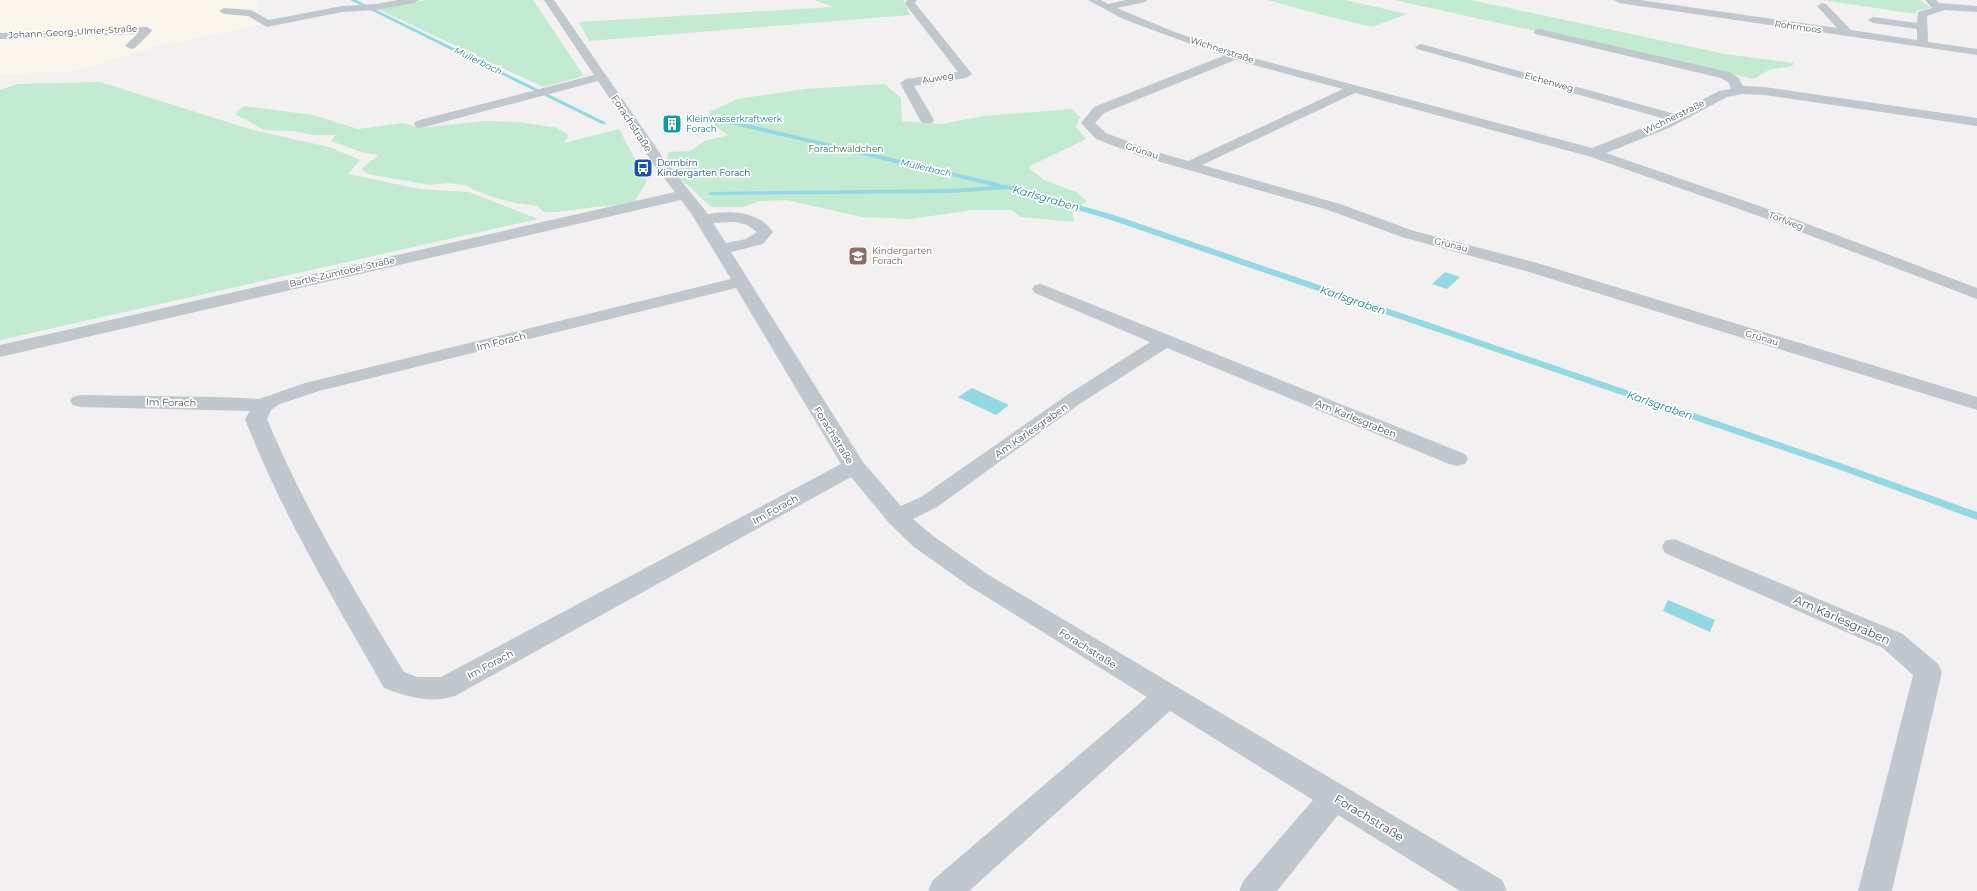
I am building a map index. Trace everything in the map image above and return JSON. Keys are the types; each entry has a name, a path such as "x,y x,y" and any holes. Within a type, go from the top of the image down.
{"street":[{"path":"224,11 251,13 267,24 342,10 358,10 414,0"},
{"name":"Forachstraße","path":"549,0 577,44 602,76 661,165 702,220 721,249 854,466 897,516 924,540 978,580 1490,891"},
{"name":"Auweg","path":"912,0 910,3 966,74 906,83 927,120"},
{"name":"Wichnerstraße","path":"1093,0 1168,33 1234,56 1593,153 1676,118 1723,94 1742,90 1764,91 1977,122"},
{"path":"1106,7 1142,0"},
{"name":"Rohrmoos","path":"1620,0 1977,52"},
{"path":"1933,3 1977,9"},
{"path":"1923,45 1922,14 1939,9 1933,3"},
{"path":"1822,6 1847,34"},
{"path":"1873,20 1923,27"},
{"name":"Johann-Georg-Ulmer-Straße","path":"0,36 147,30 131,46"},
{"path":"1539,32 1725,75 1735,81 1736,86 1742,90"},
{"name":"Eichenweg","path":"1421,47 1676,118"},
{"name":"Grünau","path":"1234,56 1099,110 1088,123 1101,136 1119,144 1334,208 1408,234 1528,266 1977,404"},
{"path":"421,124 602,76"},
{"path":"1190,165 1355,88"},
{"name":"Torfweg","path":"1593,153 1765,213 1977,294"},
{"name":"Bartle-Zumtobel-Straße","path":"0,351 581,217 684,195"},
{"path":"702,220 724,216 734,216 755,223 763,228 765,232 763,236 752,242 721,249"},
{"name":"Im Forach","path":"741,282 312,387 273,400 263,406 256,419 267,450 304,525 394,680 416,688 445,688 854,466"},
{"name":"Am Karlesgraben","path":"1041,289 1165,341 1457,459"},
{"name":"Am Karlesgraben","path":"897,516 929,502 1074,399 1165,341"},
{"name":"Im Forach","path":"80,401 220,403 263,406"},
{"name":"Am Karlesgraben","path":"1674,547 1893,641 1928,672 1875,891"},
{"path":"945,891 1167,696"},
{"path":"1256,891 1334,797"}],"shaded area":[{"path":"0,0 259,0 256,5 262,24 154,47 76,71 0,74"}],"green space":[{"path":"426,0 533,0 584,76 543,87 378,9"},
{"path":"814,0 903,0 910,15 589,41 579,22 834,7"},
{"path":"1268,0 1345,0 1407,14 1372,27"},
{"path":"1394,0 1471,0 1725,54 1794,63 1792,66 1769,70 1754,79"},
{"path":"1822,0 1920,0 1931,8 1916,11 1916,14"},
{"path":"100,82 253,130 329,147 360,160 348,174 420,189 469,192 538,219 0,340 0,90 18,84"},
{"name":"Forachwäldchen","path":"885,84 901,98 902,121 941,124 984,116 1072,109 1080,117 1076,127 1086,139 1028,167 1044,180 1076,192 1087,201 1072,211 1074,222 1021,217 1011,210 973,210 910,219 862,217 787,200 760,201 743,207 711,207 690,187 664,168 669,152 690,151 705,141 729,135 714,126 709,112 737,99 804,89"},
{"path":"244,106 313,115 358,129 403,123 421,128 485,121 519,122 557,128 569,135 564,143 619,129 647,181 635,201 615,205 543,212 538,206 515,203 496,198 472,189 466,185 447,183 430,185 368,174 361,169 379,155 364,153 331,141 336,135 312,135 294,131 264,130 235,114"}],"water":[{"path":"1445,272 1460,277 1447,289 1432,284"},
{"path":"972,388 1009,405 996,415 958,397"},
{"path":"1668,600 1715,620 1710,632 1663,611"}],"waterway":[{"name":"Müllerbach","path":"352,0 604,123"},
{"name":"Müllerbach","path":"702,118 709,117 998,185"},
{"name":"Karlsgraben","path":"711,194 951,191 1008,187 1111,217 1839,466 1977,516"}],"place":[{"name":"Kleinwasserkraftwerk Forach","path":"672,124"},
{"name":"Dornbirn Kindergarten Forach","path":"643,168"},
{"name":"Kindergarten Forach","path":"858,256"}]}
